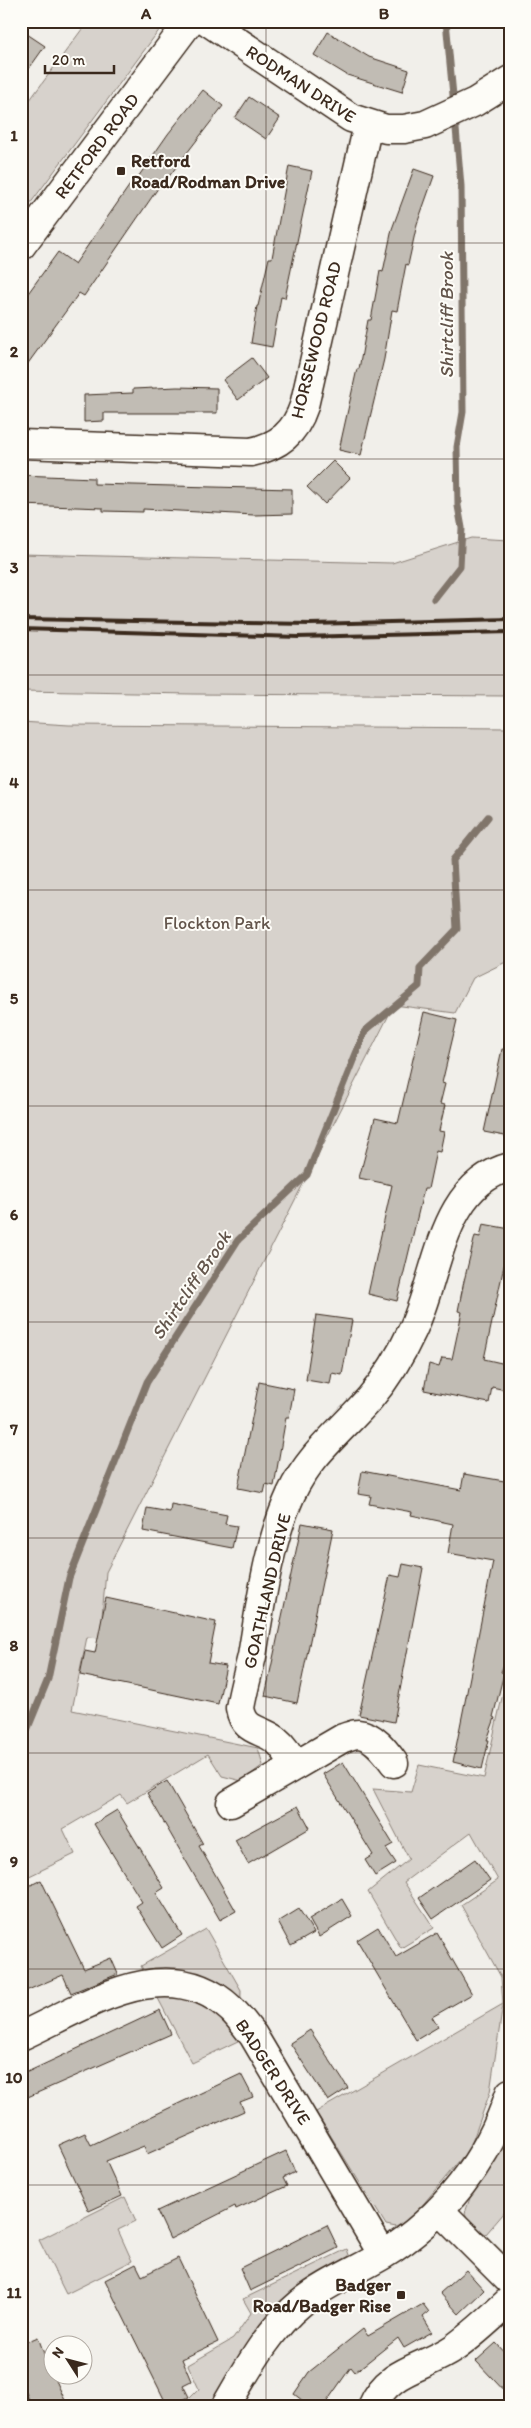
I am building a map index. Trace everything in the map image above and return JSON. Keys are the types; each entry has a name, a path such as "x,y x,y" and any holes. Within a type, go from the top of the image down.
{"street":[{"name":"RETFORD ROAD","path":"21,246 190,21"},
{"name":"RODMAN DRIVE","path":"207,21 317,97 351,118 368,125 386,129 404,129 425,125 475,102 510,80"},
{"name":"HORSEWOOD ROAD","path":"21,444 252,452 278,444 299,421 304,406 368,125"},
{"name":"GOATHLAND DRIVE","path":"295,1766 282,1745 275,1739 251,1728 242,1718 240,1708 262,1601 282,1518 291,1493 306,1468 323,1446 370,1398 385,1379 409,1339 426,1298 442,1241 460,1204 470,1190 483,1178 497,1170 510,1166"},
{"path":"232,1803 342,1738 358,1734 372,1739 385,1751 394,1764"},
{"name":"BADGER DRIVE","path":"21,2036 114,1992 140,1984 161,1982 189,1984 210,1993 231,2009 253,2035 383,2255"},
{"path":"226,2407 279,2324 301,2302 327,2285 383,2255 439,2210 456,2191 491,2140 510,2093"},
{"path":"439,2210 510,2281"},
{"path":"372,2407 385,2386 397,2375 425,2364 453,2349 477,2331 510,2300"}],"green space":[{"path":"88,21 166,21 21,216 21,112"},
{"path":"471,538 510,540 510,696 21,691 21,554 392,563"},
{"name":"Flockton Park","path":"21,722 69,725 510,728 510,960 473,978 455,1013 394,1005 106,1572 100,1638 87,1637 72,1710 258,1748 263,1765 242,1781 222,1776 208,1754 127,1803 121,1795 63,1829 75,1854 21,1880"},
{"path":"510,1662 510,1997 503,2004 501,1977 461,1905 498,1880 471,1832 404,1882 434,1928 401,1948 368,1892 409,1859 373,1789 411,1792 419,1765 484,1778"},
{"path":"206,1929 241,1990 240,2040 192,2063 141,1966"},
{"path":"503,2004 490,2092 470,2148 410,2220 396,2227 386,2225 316,2112"},
{"path":"510,2134 510,2206 486,2234 471,2227 465,2213 470,2198"},
{"path":"125,2197 136,2221 118,2230 132,2261 66,2294 39,2240"},
{"path":"347,2249 350,2258 211,2407 181,2407 199,2389 188,2365 233,2339 251,2313 243,2299"}],"building":[{"path":"21,30 45,46 21,80"},
{"path":"328,32 369,57 409,70 402,92 347,75 314,55"},
{"path":"203,90 223,106 167,179 165,178 84,296 79,293 21,373 21,303 58,252 75,264 134,179 136,180 168,134"},
{"path":"249,97 280,118 266,139 235,118"},
{"path":"289,166 312,171 285,298 281,297 272,347 251,343 257,306 269,258 272,258"},
{"path":"414,169 434,176 417,224 408,265 406,264 397,311 392,310 384,359 361,455 339,450 357,369 359,369 368,320 371,320 380,271 383,272 392,229"},
{"path":"252,358 267,378 238,400 223,380"},
{"path":"217,388 217,413 104,413 104,421 84,422 84,395 133,393 133,389"},
{"path":"333,461 350,478 325,504 307,487"},
{"path":"21,475 94,478 94,484 292,489 292,514 254,515 143,509 143,512 103,511 103,508 21,505"},
{"path":"424,1012 457,1020 442,1083 445,1084 440,1104 445,1105 439,1131 444,1132 440,1152 436,1151 428,1189 424,1189 397,1301 368,1294 392,1185 359,1178 375,1118 398,1123"},
{"path":"502,1049 510,1050 510,1137 484,1132"},
{"path":"483,1224 510,1229 510,1238 484,1359 510,1365 510,1391 492,1387 489,1403 424,1390 429,1364 439,1367 442,1358 452,1359 462,1312 458,1311 464,1281 475,1236 480,1237"},
{"path":"316,1315 352,1320 342,1375 332,1373 330,1384 306,1380"},
{"path":"259,1382 294,1389 289,1417 286,1417 274,1486 266,1484 264,1493 238,1488"},
{"path":"362,1471 461,1490 464,1474 510,1482 510,1648 501,1672 504,1673 493,1717 495,1718 487,1740 489,1740 482,1769 453,1762 493,1561 448,1553 453,1524 411,1515 412,1512 369,1504 371,1496 358,1494"},
{"path":"171,1504 227,1515 225,1524 237,1526 232,1548 143,1531 147,1508 170,1512"},
{"path":"302,1523 333,1529 297,1703 265,1696"},
{"path":"403,1564 423,1568 394,1722 359,1715 390,1575 400,1577"},
{"path":"106,1598 216,1622 208,1663 226,1666 218,1704 80,1675 85,1651 95,1653"},
{"path":"343,1762 393,1844 386,1848 396,1863 375,1876 365,1860 373,1855 323,1774"},
{"path":"167,1781 203,1844 199,1846 236,1911 220,1920 147,1793"},
{"path":"298,1806 310,1828 248,1864 235,1840"},
{"path":"117,1810 164,1888 156,1893 182,1935 162,1948 136,1906 142,1902 94,1824"},
{"path":"475,1859 490,1880 433,1919 419,1898"},
{"path":"41,1880 84,1969 111,1958 118,1974 71,1993 63,1975 21,1993 21,1890"},
{"path":"342,1899 352,1916 319,1937 309,1919"},
{"path":"299,1909 314,1933 291,1946 278,1922"},
{"path":"378,1927 396,1957 437,1933 472,1994 432,2017 438,2027 416,2040 357,1940"},
{"path":"160,2010 171,2034 21,2100 21,2075"},
{"path":"310,2030 348,2088 328,2101 290,2043"},
{"path":"241,2074 253,2097 240,2102 244,2111 147,2154 144,2146 106,2161 122,2196 89,2211 58,2145 85,2133 91,2145"},
{"path":"286,2151 295,2172 283,2178 287,2186 236,2209 235,2206 170,2239 157,2211"},
{"path":"327,2225 338,2248 250,2291 240,2268"},
{"path":"178,2258 218,2342 182,2359 191,2381 183,2385 189,2397 168,2407 105,2280 136,2264 142,2276"},
{"path":"466,2270 484,2290 459,2314 440,2293"},
{"path":"423,2304 429,2312 423,2317 432,2332 404,2348 398,2338 355,2372 351,2367 323,2407 311,2407 294,2394 309,2372 363,2329 368,2336"},
{"path":"38,2337 42,2348 42,2386 59,2386 68,2407 32,2407 21,2380 21,2344"},
{"path":"496,2343 510,2358 510,2397 476,2361"}],"waterway":[{"name":"Shirtcliff Brook","path":"446,21 454,106"},
{"name":"Shirtcliff Brook","path":"434,599 460,566 462,528 458,506 457,447 463,412 461,186 455,117"},
{"name":"Shirtcliff Brook","path":"21,1745 48,1679 69,1578 147,1382 238,1240 307,1175 365,1031 419,986 420,968 457,929 453,860 488,817"}],"railway":[{"path":"21,619 311,624 510,619"},
{"path":"21,629 298,637 510,632"}],"place":[{"name":"Retford Road/Rodman Drive","path":"121,171"},
{"name":"Badger Road/Badger Rise","path":"401,2295"}]}
